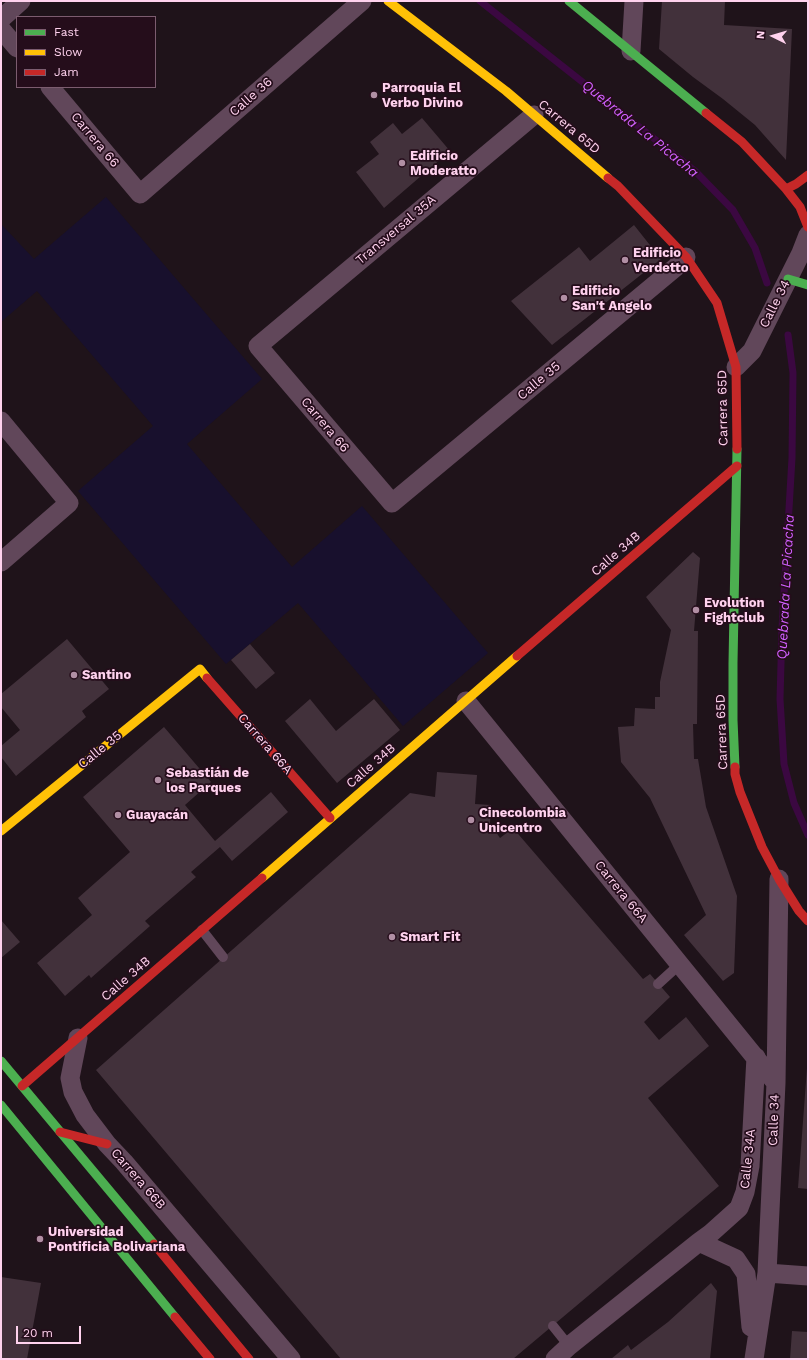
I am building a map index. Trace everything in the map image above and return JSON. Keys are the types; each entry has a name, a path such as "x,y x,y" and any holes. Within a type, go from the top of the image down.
{"street":[{"path":"1,19 21,1"},
{"name":"Calle 36","path":"140,194 362,1"},
{"name":"Carrera 65D","path":"388,1 506,91 618,186 686,257 717,303 736,367 737,466 733,663 735,774 750,820 762,847 779,879 799,911 808,921"},
{"path":"569,1 742,142 786,189 800,207 808,227"},
{"path":"631,51 634,1"},
{"path":"1,29 16,47"},
{"name":"Carrera 66","path":"51,88 140,194"},
{"name":"Transversal 35A","path":"258,346 534,115"},
{"path":"786,189 808,175"},
{"name":"Calle 34","path":"736,367 752,351 808,236"},
{"name":"Calle 35","path":"392,503 676,267 686,257"},
{"path":"788,279 808,285"},
{"name":"Carrera 66","path":"258,346 392,503"},
{"path":"1,421 69,503 1,562"},
{"name":"Calle 34B","path":"22,1086 737,466"},
{"name":"Calle 35","path":"1,831 200,669"},
{"name":"Carrera 66A","path":"200,669 330,818"},
{"name":"Carrera 66A","path":"466,701 776,1083"},
{"name":"Calle 34","path":"754,1357 767,1273 776,1083 779,879"},
{"name":"Carrera 66B","path":"78,1038 70,1078 73,1092 85,1115 107,1144 124,1162 291,1359"},
{"name":"Calle 34A","path":"554,1359 710,1234 739,1208 745,1192 750,1166 756,1057"},
{"path":"1,1061 249,1359"},
{"path":"1,1105 210,1359"},
{"path":"60,1132 107,1144"},
{"path":"699,1242 736,1259 746,1274 754,1357"},
{"path":"767,1273 808,1276"}],"lane":[{"path":"202,930 223,957"},
{"path":"658,984 680,964"},
{"path":"553,1326 569,1346"},
{"path":"195,1354 196,1343"}],"shaded area":[{"path":"106,197 262,379 187,444 292,567 362,506 488,653 403,726 298,603 226,664 78,491 153,426 37,291 1,322 1,224 34,259"}],"building":[{"path":"662,1 725,1 724,25 792,29 786,160 755,125 659,49"},
{"name":"Edificio Moderatto","path":"422,118 450,151 384,208 356,172 379,154 370,142 393,123 402,134"},
{"name":"Edificio San't Angelo","path":"634,225 661,259 552,345 511,301 579,247 590,261"},
{"path":"693,552 700,558 694,631 698,631 697,724 693,724 694,759 698,759 706,807 737,896 734,973 723,981 684,935 706,915 650,798 621,762 618,727 634,726 635,708 655,709 655,697 660,697 660,682 671,630 646,597"},
{"path":"67,639 109,689 82,711 86,717 16,776 1,757 1,746 20,730 1,707 1,694"},
{"path":"250,644 275,673 256,689 231,660"},
{"path":"310,699 336,731 374,699 400,730 337,783 285,721"},
{"path":"164,727 211,782 185,805 215,841 271,792 288,812 232,861 220,847 191,872 196,877 145,921 150,926 91,978 89,975 65,996 37,963 92,915 78,898 130,852 83,797"},
{"path":"437,772 477,775 475,804 491,805 490,823 500,838 513,828 643,979 650,974 670,997 644,1022 659,1040 686,1017 709,1046 648,1098 719,1186 513,1359 341,1359 96,1070 410,793 435,797"},
{"path":"1,920 20,942 1,958"},
{"path":"808,1068 808,1189 798,1188"},
{"path":"1,1277 41,1283 27,1359 1,1359"},
{"path":"711,1283 717,1291 710,1359 611,1359 628,1345 631,1350 668,1322"},
{"path":"792,1331 808,1332 808,1359 790,1359"}],"waterway":[{"name":"Quebrada La Picacha","path":"480,1 695,171 733,210 755,248 767,283"},
{"name":"Quebrada La Picacha","path":"788,335 793,373 792,458 782,628 780,699 784,764 794,803 808,835"}],"traffic: fast":[{"path":"569,1 706,113"},
{"path":"788,279 808,285"},
{"path":"735,767 733,663 737,449"},
{"path":"1,1061 154,1244"},
{"path":"1,1105 175,1317"}],"traffic: slow":[{"path":"388,1 506,91 608,178"},
{"path":"262,878 517,656"},
{"path":"1,831 200,669 207,678"}],"traffic: jam":[{"path":"706,113 742,142 786,189 800,207 808,227"},
{"path":"786,189 808,175"},
{"path":"608,178 618,186 686,257 717,303 736,367 737,449"},
{"path":"517,656 737,466"},
{"path":"207,678 330,818"},
{"path":"735,767 735,774 740,792 762,847 779,879 799,911 808,921"},
{"path":"22,1086 262,878"},
{"path":"60,1132 107,1144"},
{"path":"154,1244 249,1359"},
{"path":"175,1317 210,1359"}],"place":[{"name":"Parroquia El Verbo Divino","path":"374,95"},
{"name":"Edificio Moderatto","path":"402,163"},
{"name":"Edificio Verdetto","path":"625,260"},
{"name":"Edificio San't Angelo","path":"564,298"},
{"name":"Evolution Fightclub","path":"696,610"},
{"name":"Santino","path":"74,675"},
{"name":"Sebastián de los Parques","path":"158,780"},
{"name":"Guayacán","path":"118,815"},
{"name":"Cinecolombia Unicentro","path":"471,820"},
{"name":"Smart Fit","path":"392,937"},
{"name":"Universidad Pontificia Bolivariana","path":"40,1239"}]}
